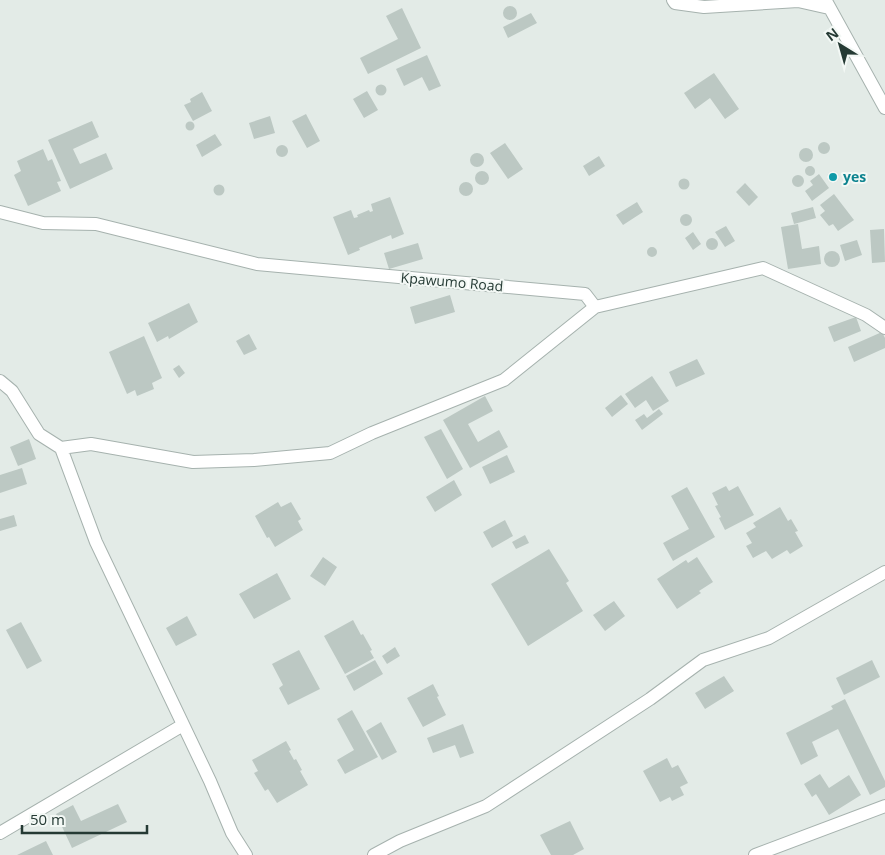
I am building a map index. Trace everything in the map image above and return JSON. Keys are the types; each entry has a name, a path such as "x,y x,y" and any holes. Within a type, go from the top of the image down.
{"street":[{"path":"673,0 676,3 704,7 798,1 828,4 885,108"},
{"name":"Kpawumo Road","path":"0,212 42,223 96,224 257,264 585,294 595,307"},
{"path":"61,448 91,444 192,462 254,460 330,453 372,433 504,380 595,307 763,268 866,315 885,328"},
{"path":"0,381 12,391 39,434 61,448 96,542 210,781 232,833 246,855"},
{"path":"374,855 400,841 486,806 650,699 703,660 769,638 885,572"},
{"path":"0,833 183,725"},
{"path":"755,855 885,806"}],"building":[{"path":"510,6 515,8 517,13 515,18 510,20 505,18 503,13 505,8"},
{"path":"402,8 421,48 368,74 360,58 398,39 386,16"},
{"path":"531,13 537,23 508,38 503,27"},
{"path":"427,55 441,86 429,91 422,77 404,86 396,69"},
{"path":"714,73 739,109 725,119 710,98 695,109 684,93"},
{"path":"379,85 383,85 386,90 385,94 379,95 376,92 376,88"},
{"path":"367,91 378,110 364,118 353,99"},
{"path":"202,92 212,111 193,121 184,105 191,102 190,99"},
{"path":"306,114 320,141 307,148 292,121"},
{"path":"270,116 275,133 254,139 249,123"},
{"path":"92,121 99,137 73,149 80,164 106,153 113,169 70,189 48,140"},
{"path":"190,121 195,126 190,131 185,126"},
{"path":"215,134 222,145 202,157 196,145"},
{"path":"824,142 830,148 824,154 818,148"},
{"path":"505,143 523,169 508,179 490,153"},
{"path":"280,145 284,145 288,151 284,157 280,157 276,153 276,149"},
{"path":"806,148 811,150 813,155 811,160 806,162 801,160 799,155 801,150"},
{"path":"43,149 48,161 52,159 61,181 57,182 61,191 28,206 14,175 21,171 17,161"},
{"path":"477,153 482,155 484,160 482,165 477,167 472,165 470,160 472,155"},
{"path":"599,156 605,166 589,176 583,166"},
{"path":"810,166 815,171 810,176 805,171"},
{"path":"479,171 485,171 489,178 485,185 479,185 475,181 475,175"},
{"name":"yes","path":"835,171 838,172 838,182 831,183 828,182 827,175 828,172"},
{"path":"819,174 829,188 812,201 805,191 813,185 810,181"},
{"path":"800,175 803,176 803,186 796,187 793,186 792,179 793,176"},
{"path":"682,179 686,179 689,184 688,188 682,189 679,186 679,182"},
{"path":"466,182 471,184 473,189 471,194 466,196 461,194 459,189 461,184"},
{"path":"745,183 758,197 749,206 736,192"},
{"path":"217,185 221,185 224,190 223,194 217,195 214,192 214,188"},
{"path":"834,194 854,220 838,231 833,224 829,226 820,215 825,211 820,205"},
{"path":"390,197 404,234 392,239 391,235 359,248 360,250 348,255 333,217 351,210 354,218 358,217 357,215 369,210 370,212 373,211 371,204"},
{"path":"637,202 643,212 623,225 616,215"},
{"path":"813,207 816,218 794,224 791,213"},
{"path":"684,214 688,214 692,220 688,226 684,226 680,222 680,218"},
{"path":"798,224 802,249 819,246 821,264 788,269 781,227"},
{"path":"726,226 735,241 725,247 715,232"},
{"path":"884,229 885,262 872,263 870,230"},
{"path":"693,232 701,244 693,250 685,238"},
{"path":"710,238 714,238 718,244 714,250 710,250 706,246 706,242"},
{"path":"857,240 862,255 845,261 840,245"},
{"path":"418,243 423,259 389,269 384,253"},
{"path":"650,247 654,247 657,252 656,256 650,257 647,254 647,250"},
{"path":"832,251 838,253 840,259 838,265 832,267 826,265 824,259 826,253"},
{"path":"450,295 455,312 415,324 410,307"},
{"path":"189,303 198,322 169,339 168,336 157,342 148,323"},
{"path":"856,317 861,331 834,342 828,327"},
{"path":"882,332 885,338 885,348 854,362 848,347"},
{"path":"249,334 257,349 244,355 236,341"},
{"path":"144,336 162,378 152,383 154,389 137,396 135,390 127,394 109,352"},
{"path":"697,359 705,374 676,387 669,372"},
{"path":"179,365 185,373 179,378 173,369"},
{"path":"652,376 669,401 653,411 646,400 635,408 625,394"},
{"path":"621,395 628,404 612,417 605,408"},
{"path":"485,396 493,411 468,424 478,442 499,430 508,447 470,468 443,420"},
{"path":"659,409 663,414 642,430 635,420 644,414 647,418"},
{"path":"441,429 463,469 447,479 424,437"},
{"path":"29,439 36,459 18,466 10,447"},
{"path":"507,455 515,472 490,484 482,467"},
{"path":"22,468 27,484 0,493 0,475"},
{"path":"454,480 462,495 435,512 426,497"},
{"path":"726,486 729,491 738,486 754,515 725,530 715,506 718,505 712,493"},
{"path":"687,487 715,537 673,561 663,543 689,529 671,496"},
{"path":"278,502 281,507 291,502 301,519 298,521 303,530 275,547 269,537 267,538 255,516"},
{"path":"780,507 788,521 791,519 798,531 795,532 803,546 790,554 787,550 772,559 766,551 753,558 746,546 752,543 746,533 756,527 753,523"},
{"path":"14,515 17,526 0,531 0,519"},
{"path":"505,520 513,536 492,548 483,532"},
{"path":"525,535 529,543 516,549 512,542"},
{"path":"549,549 569,581 566,583 583,611 528,646 491,584"},
{"path":"323,557 337,567 325,586 310,576"},
{"path":"697,557 713,582 699,591 701,593 677,609 657,579 686,560 688,563"},
{"path":"277,573 291,599 254,619 239,594"},
{"path":"614,601 625,616 605,631 593,615"},
{"path":"187,616 197,635 176,646 166,628"},
{"path":"353,620 372,650 370,651 374,658 345,674 324,636"},
{"path":"21,622 42,661 27,669 6,630"},
{"path":"395,647 400,656 387,664 382,656"},
{"path":"299,650 320,689 288,705 279,688 283,685 272,664"},
{"path":"375,660 383,674 354,691 346,676"},
{"path":"872,660 880,677 844,695 836,678"},
{"path":"724,676 734,691 705,709 695,693"},
{"path":"433,684 446,715 423,727 407,698"},
{"path":"845,699 885,781 885,787 870,795 838,729 812,742 818,756 801,765 786,733 833,709 831,706"},
{"path":"352,710 378,757 345,774 337,760 354,750 337,719"},
{"path":"381,722 397,752 382,760 366,731"},
{"path":"463,724 474,753 460,758 455,745 433,753 427,738"},
{"path":"286,741 291,750 289,751 294,760 296,759 308,785 277,803 268,789 265,791 254,773 258,771 252,760"},
{"path":"667,758 672,768 678,765 688,783 680,787 684,795 672,801 670,797 660,802 643,771"},
{"path":"820,774 829,788 849,775 861,795 829,815 816,794 812,797 804,784"},
{"path":"118,804 127,822 72,848 56,814 73,805 81,821"},
{"path":"570,821 584,849 573,855 551,855 540,835"},
{"path":"46,841 53,855 17,855"}],"place":[{"name":"yes","path":"833,177"}]}
